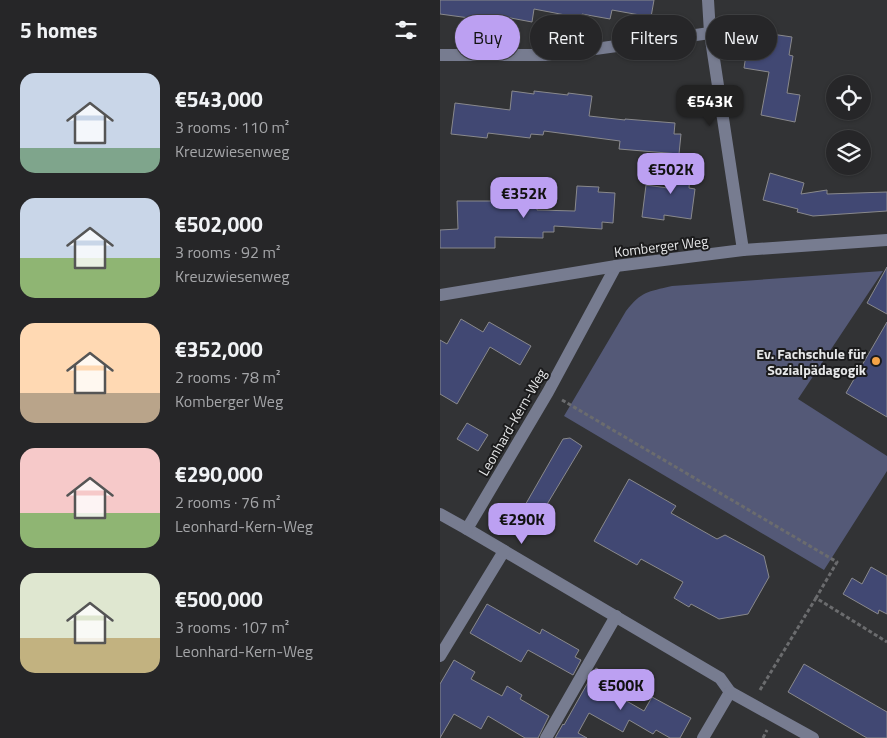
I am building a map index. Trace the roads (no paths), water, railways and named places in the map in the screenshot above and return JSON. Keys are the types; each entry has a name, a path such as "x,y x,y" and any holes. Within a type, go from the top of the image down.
{"street":[{"path":"708,0 709,15"},
{"path":"440,55 552,55 706,34"},
{"path":"714,60 743,250"},
{"name":"Komberger Weg","path":"440,295 616,266 743,250 887,240"},
{"name":"Leonhard-Kern-Weg","path":"467,529 548,392 616,266"},
{"path":"440,514 720,678 730,692 813,738"},
{"path":"440,656 504,551"},
{"path":"546,738 616,616"},
{"path":"703,738 730,692"}],"place":[{"name":"Ev. Fachschule für Sozialpädagogik","path":"876,361"}]}
